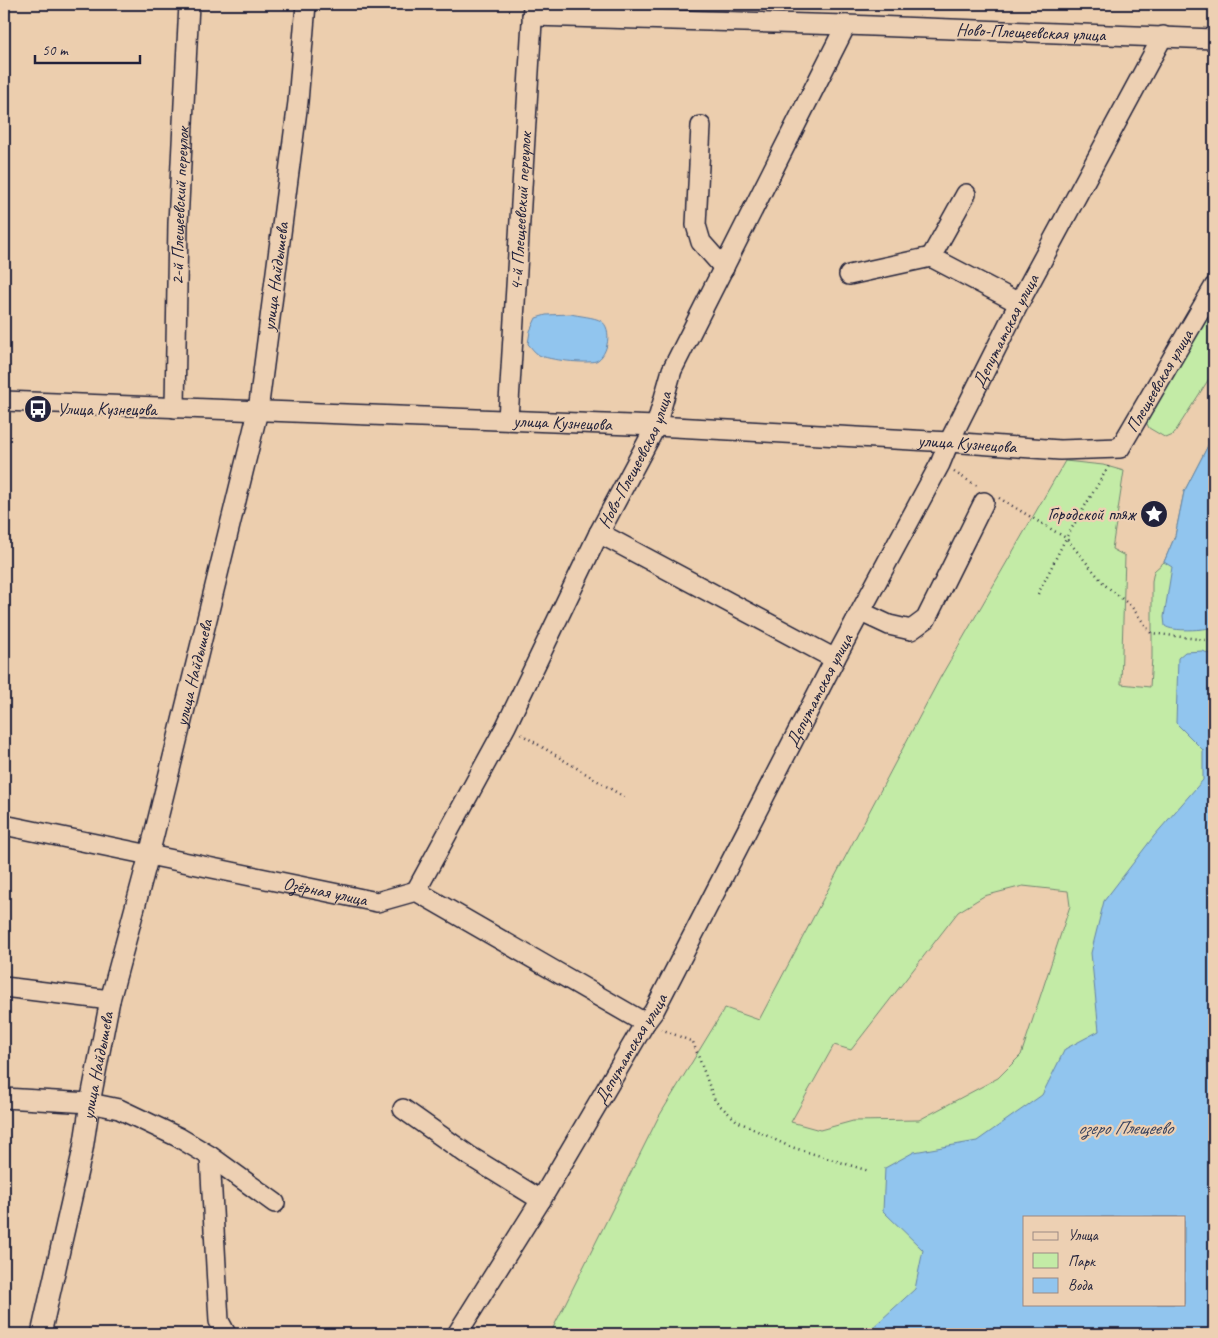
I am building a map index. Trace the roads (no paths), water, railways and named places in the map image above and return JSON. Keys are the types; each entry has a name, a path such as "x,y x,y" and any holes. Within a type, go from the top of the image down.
{"street":[{"name":"2-й Плещеевский переулок","path":"176,408 178,223 189,4"},
{"name":"улица Найдышева","path":"42,1334 83,1149 110,1000 149,855 258,411 298,102 306,4"},
{"name":"Ново-Плещеевская улица","path":"533,10 846,25 1214,39"},
{"name":"4-й Плещеевский переулок","path":"508,419 533,10"},
{"name":"Ново-Плещеевская улица","path":"416,891 506,726 599,533 656,426 672,370 846,25"},
{"name":"Депутатская улица","path":"457,1334 541,1200 645,1023 654,1011 835,660 940,464 948,442 1019,303 1163,36"},
{"path":"701,126 696,225 700,242 724,268"},
{"path":"931,257 966,194"},
{"path":"849,275 931,257 1019,303"},
{"name":"Плещеевская улица","path":"1120,448 1214,287"},
{"name":"улица Кузнецова","path":"4,401 508,419 948,442 1060,450 1120,448"},
{"path":"861,612 889,625 911,630 926,618 988,496"},
{"path":"599,533 835,660"},
{"name":"Озёрная улица","path":"4,825 377,902 416,891"},
{"path":"416,891 645,1023"},
{"path":"4,987 110,1000"},
{"path":"4,1098 90,1103 119,1109 178,1136 210,1156 275,1203"},
{"path":"403,1109 468,1155 541,1200"},
{"path":"210,1156 219,1321 226,1334"}],"water":[{"path":"571,314 595,318 605,325 608,342 604,354 596,361 576,362 544,357 536,353 528,344 530,331 536,318 546,315"},
{"path":"1214,434 1214,627 1189,630 1169,628 1165,626 1164,617 1172,567 1164,562 1175,536 1184,492"},
{"name":"озеро Плещеево","path":"1203,651 1214,656 1214,1334 869,1334 870,1330 915,1289 923,1250 883,1211 885,1168 914,1152 977,1141 1042,1095 1065,1049 1099,1031 1091,953 1104,901 1154,836 1203,780 1203,750 1176,723 1178,658 1185,652"}],"place":[{"name":"Улица Кузнецова","path":"38,409"},
{"name":"Городской пляж","path":"1154,514"}]}
